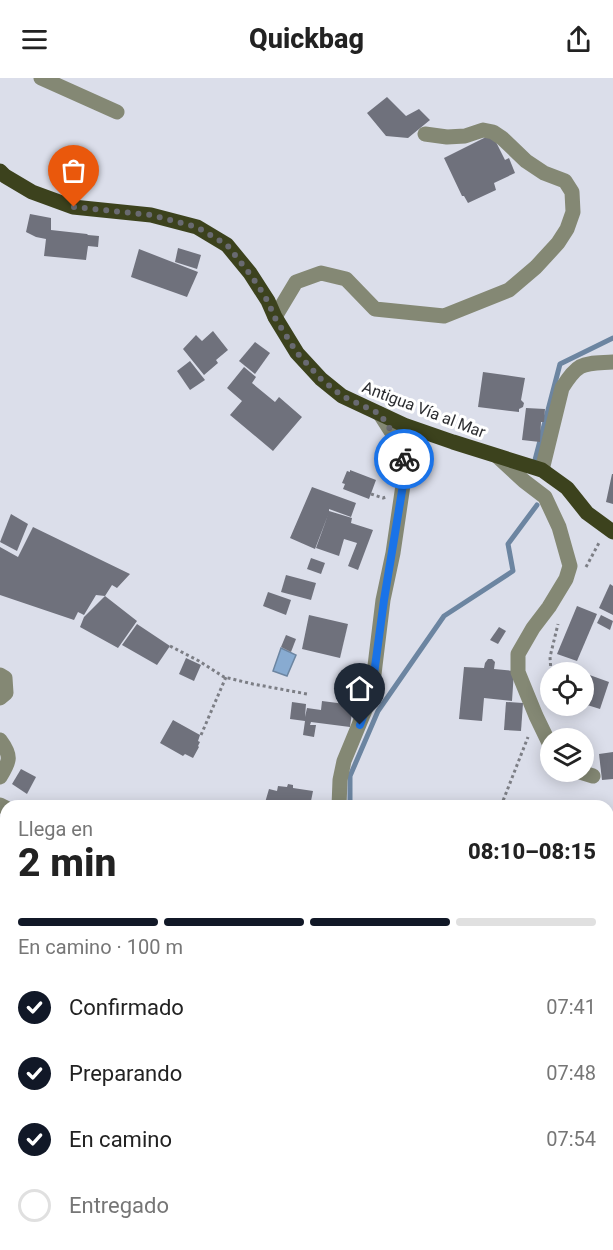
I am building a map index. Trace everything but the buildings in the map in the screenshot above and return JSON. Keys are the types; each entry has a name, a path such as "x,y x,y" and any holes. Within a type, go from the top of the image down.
{"main road":[{"name":"Antigua Vía al Mar","path":"2,175 33,192 74,207 151,215 197,227 227,245 268,302 275,318 297,353 321,379 342,396 380,414 453,442 542,470 567,488 587,513 613,532"}],"street":[{"path":"40,78 117,112"},
{"path":"275,318 296,282 321,273 346,279 375,309 444,316 509,290 536,267 558,243 567,229 573,212 572,192 565,181 544,173 526,161 493,132 483,130 465,136 447,137 425,134"},
{"path":"542,470 562,388 573,371 581,365 613,363"},
{"path":"339,800 344,761 368,703 403,485 405,465 402,447 380,414"},
{"path":"498,457 545,497 559,527 570,566 566,579 518,654 518,672 542,728"},
{"path":"0,675 5,678 6,693 0,698"},
{"path":"0,740 7,750 8,764 0,777"}],"path":[{"path":"170,646 226,677 307,694"},
{"path":"201,735 226,677"},
{"path":"503,800 536,716"}],"water":[{"path":"281,648 296,655 287,676 273,671"}],"waterway":[{"path":"535,460 560,364 613,338"},
{"path":"350,800 350,776 378,711 444,616 513,571 508,544 537,505"}],"way so far":[{"path":"74,207 151,215 197,227 227,245 259,287 297,353 321,379 342,396 380,414 402,447 404,459"}],"route":[{"path":"360,725 368,703 374,674 403,485 404,459"}]}
